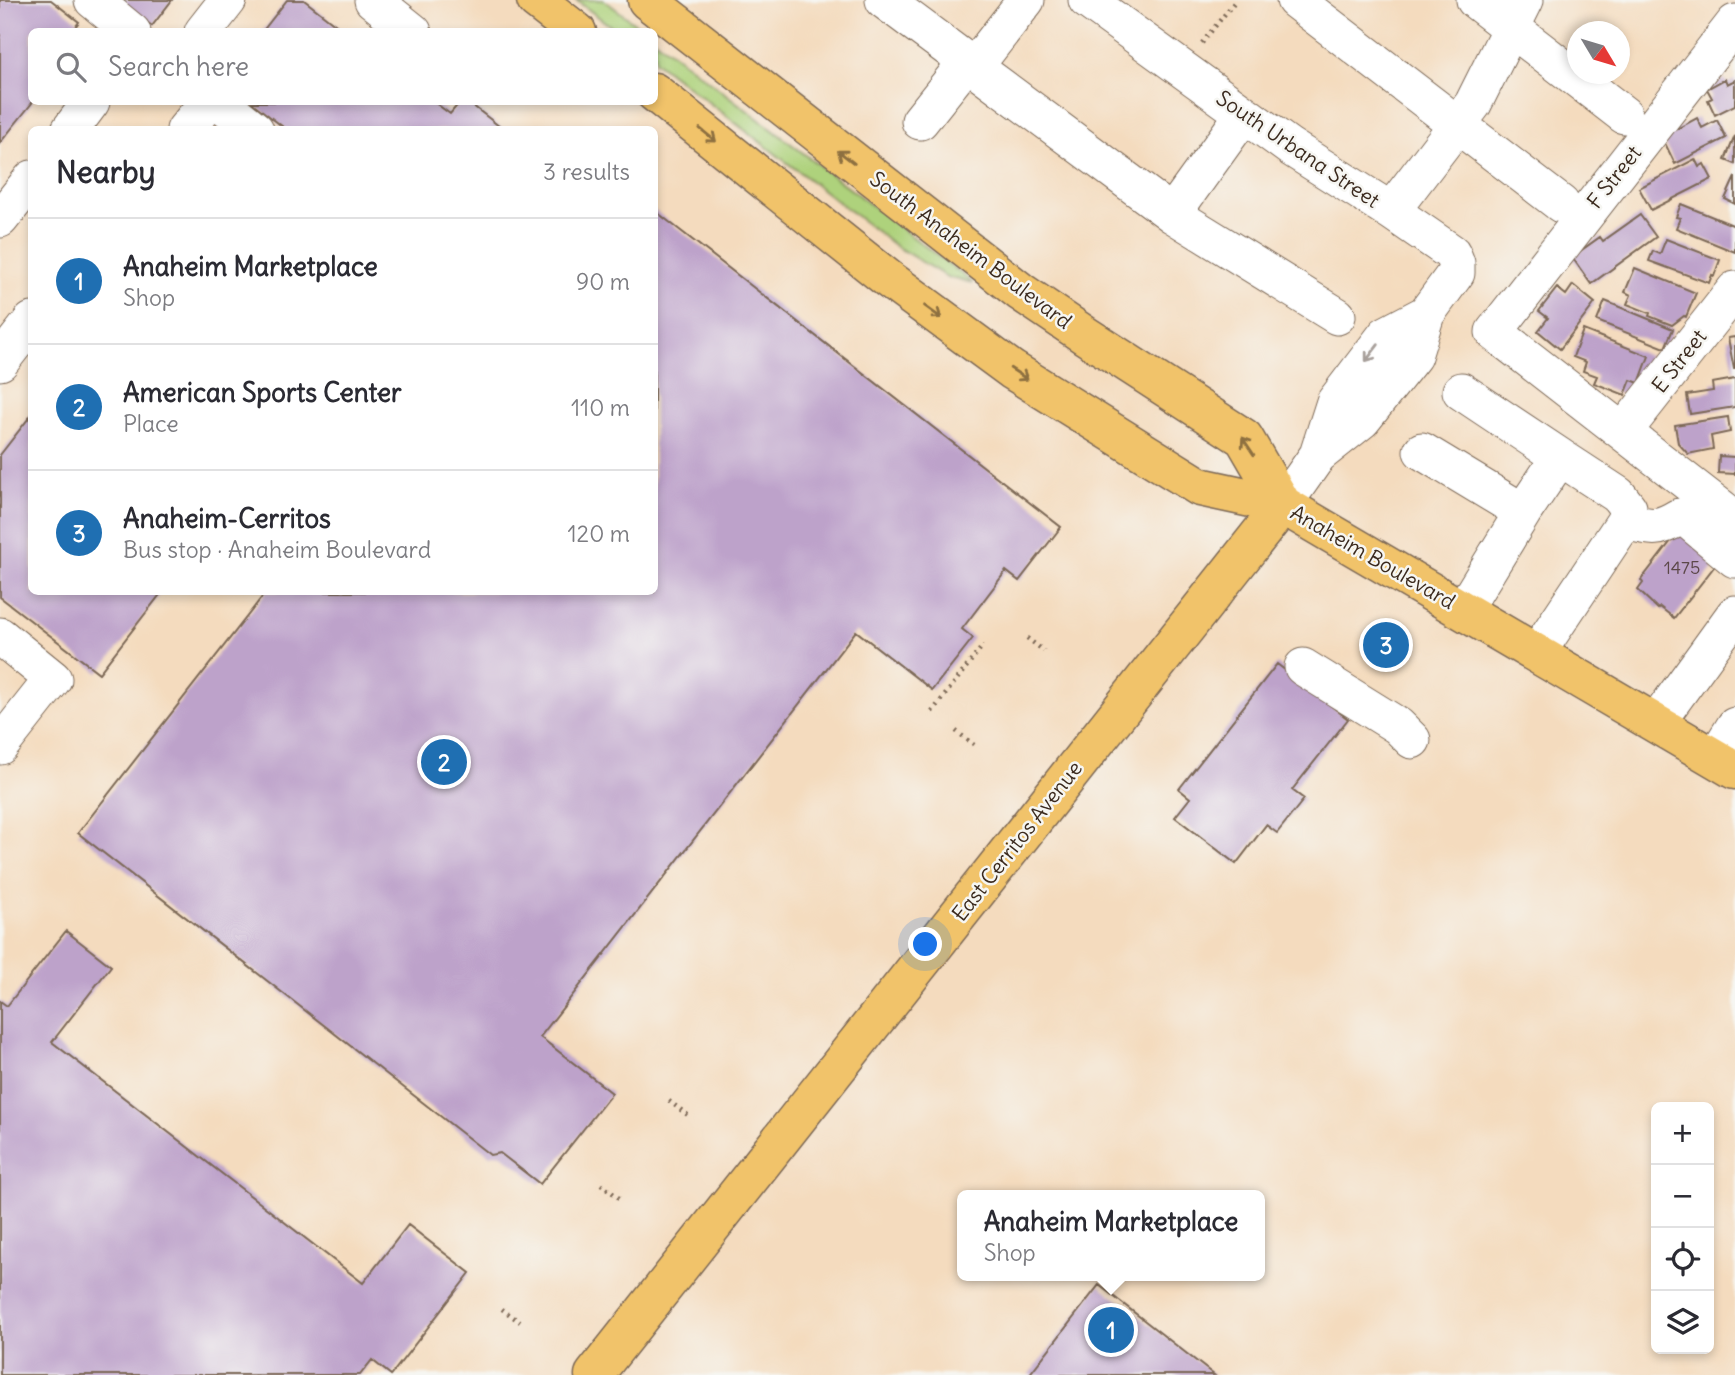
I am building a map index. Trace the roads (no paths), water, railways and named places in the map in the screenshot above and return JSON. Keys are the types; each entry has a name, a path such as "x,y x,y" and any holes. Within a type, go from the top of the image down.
{"main road":[{"name":"South Anaheim Boulevard","path":"660,4 1021,292 1244,438 1283,505"},
{"name":"Anaheim Boulevard","path":"658,95 902,289 1012,370 1200,487 1283,505 1725,764"},
{"name":"East Cerritos Avenue","path":"594,1375 1283,505"}],"lane":[{"path":"93,0 127,28"},
{"path":"207,28 228,0"},
{"path":"373,0 408,28"},
{"path":"884,0 1172,214 1337,316"},
{"path":"920,121 1026,0"},
{"name":"South Urbana Street","path":"1087,0 1290,147 1452,253 1456,263 1456,272 1426,314 1413,356 1362,421 1318,455 1283,505"},
{"path":"1295,0 1561,204"},
{"path":"1475,0 1518,14 1624,115"},
{"path":"1391,211 1473,104 1518,14"},
{"name":"F Street","path":"1623,432 1494,332 1735,23"},
{"path":"73,126 89,105"},
{"path":"189,126 206,105"},
{"path":"223,105 250,126"},
{"path":"1172,214 1244,114"},
{"path":"0,219 28,184"},
{"name":"E Street","path":"1623,432 1735,290"},
{"path":"1461,391 1618,495 1628,508 1625,521 1537,653"},
{"path":"1623,432 1735,519"},
{"path":"1422,451 1523,512"},
{"path":"1463,610 1560,457"},
{"path":"1625,521 1654,527 1679,517 1686,519 1735,559"},
{"path":"1656,723 1735,614"},
{"path":"0,636 53,679 0,746"},
{"path":"1303,667 1398,726 1412,740"},
{"path":"1725,764 1735,726"}],"place":[{"name":"Anaheim-Cerritos","path":"1386,645"},
{"name":"American Sports Center","path":"444,762"},
{"name":"Anaheim Marketplace","path":"1111,1330"}]}
